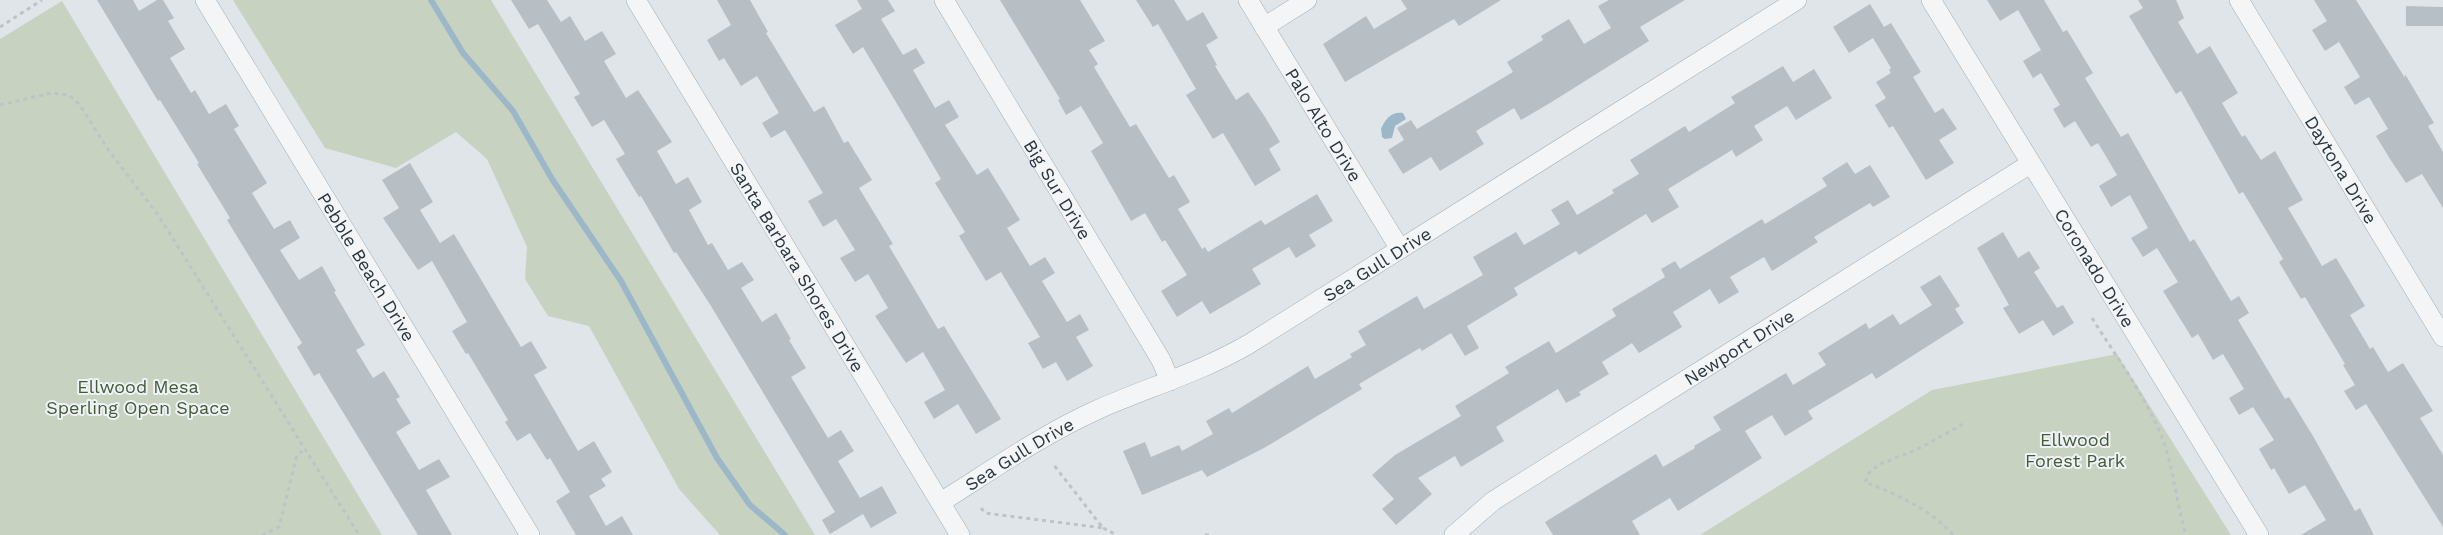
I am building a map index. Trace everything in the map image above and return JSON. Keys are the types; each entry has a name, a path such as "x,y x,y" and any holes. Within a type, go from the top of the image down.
{"street":[{"name":"Pebble Beach Drive","path":"205,0 530,535"},
{"name":"Santa Barbara Shores Drive","path":"636,0 960,535"},
{"name":"Big Sur Drive","path":"944,0 1161,360 1170,381"},
{"name":"Palo Alto Drive","path":"1248,0 1400,250"},
{"path":"1264,27 1307,0"},
{"name":"Sea Gull Drive","path":"940,502 1066,426 1099,409 1230,355 1797,0"},
{"name":"Coronado Drive","path":"1931,0 2259,535"},
{"name":"Daytona Drive","path":"2239,0 2443,337"},
{"name":"Newport Drive","path":"1454,535 1493,501 2030,164"}],"path":[{"path":"0,27 42,0"},
{"path":"0,106 51,93 69,95 80,105 107,148 158,215 359,535"},
{"path":"2092,318 2153,418 2168,456 2177,506 2186,535"},
{"path":"1953,535 1942,524 1916,506 1865,482 1869,472 1880,464 1916,450 1965,423"},
{"path":"262,535 279,527 297,455 306,449"},
{"path":"1053,464 1104,528"},
{"path":"981,508 985,513 1104,528 1117,535"},
{"path":"1205,535 1212,535"}],"green space":[{"path":"233,0 491,0 815,535 720,535 679,489 589,326 548,316 525,279 527,247 487,159 456,132 396,168 325,148"},
{"name":"Ellwood Mesa Sperling Open Space","path":"62,1 382,535 0,535 0,39"},
{"name":"Ellwood Forest Park","path":"2117,354 2231,535 1700,535 1932,390"}],"water":[{"path":"1395,113 1403,113 1406,119 1395,126 1392,138 1385,139 1382,137 1381,129 1387,119"}],"building":[{"path":"97,0 133,0 139,11 157,0 163,0 174,18 168,21 185,49 170,58 191,93 195,90 209,114 226,104 239,126 234,129 267,183 252,193 274,229 290,220 300,238 280,250 299,280 322,266 336,291 334,292 365,345 356,350 373,378 384,371 400,397 396,399 411,423 396,432 419,470 439,459 450,477 426,490 452,535 418,535 319,373 314,376 297,347 302,343 227,220 230,218 197,164 199,163 160,100 158,101"},
{"path":"511,0 547,0 561,22 570,16 585,41 602,31 616,54 604,61 626,98 638,90 672,142 657,151 676,184 688,177 702,202 689,210 708,245 712,243 728,270 742,262 754,280 741,288 762,322 776,313 791,339 789,340 806,368 791,377 828,438 841,430 854,451 838,461 860,498 882,486 897,513 871,528 863,514 830,534 822,520 835,512 711,306 676,252 674,253 641,196 639,197 616,159 625,154 604,120 592,127 574,97 580,94 538,24 529,29"},
{"path":"717,0 750,0 768,32 766,33 814,112 824,106 844,143 848,141 872,180 859,188 893,244 889,246 938,329 944,326 1001,419 976,434 958,404 934,419 924,402 945,390 923,352 906,363 875,316 888,308 868,274 855,282 840,258 855,250 836,219 823,227 808,201 823,193 785,130 771,138 762,123 779,113 757,76 741,86 724,58 719,61 707,40 731,25"},
{"path":"857,0 888,0 895,11 881,19 903,55 916,48 925,63 913,70 935,108 949,100 959,117 945,125 977,175 988,168 1011,205 1020,220 1007,228 1030,266 1045,257 1055,273 1042,281 1067,322 1080,314 1089,330 1076,337 1093,366 1067,381 1056,362 1043,369 1028,343 1040,337 1001,272 986,281 959,236 965,232 935,183 941,179 909,124 863,47 853,54 835,25 862,9"},
{"path":"1000,0 1080,0 1105,41 1089,50 1098,64 1094,67 1130,127 1136,124 1169,178 1174,175 1190,202 1178,209 1202,249 1205,247 1208,252 1261,220 1265,225 1317,194 1333,221 1309,235 1316,246 1296,258 1289,247 1252,269 1261,284 1210,314 1202,301 1177,317 1161,291 1187,275 1165,240 1162,242 1145,213 1131,221 1091,151 1103,143 1081,106 1066,115 1058,100 1060,99"},
{"path":"1136,0 1174,0 1187,21 1203,12 1218,38 1206,45 1217,65 1215,66 1236,100 1248,92 1265,117 1280,142 1269,149 1281,170 1255,186 1223,133 1213,139 1186,95 1196,89 1158,24 1153,27"},
{"path":"1401,0 1501,0 1459,26 1454,19 1345,82 1323,44 1366,16 1374,29 1407,9"},
{"path":"1609,0 1685,0 1640,27 1649,41 1521,120 1514,108 1476,131 1484,144 1440,171 1431,157 1403,174 1388,150 1404,140 1397,128 1411,120 1417,129 1513,72 1507,62 1543,40 1541,36 1569,19 1584,44 1611,28 1598,6"},
{"path":"1987,0 2044,0 2063,32 2067,30 2093,73 2085,78 2121,137 2128,133 2190,242 2194,239 2231,301 2239,296 2249,313 2238,320 2285,399 2289,397 2313,436 2355,511 2360,508 2374,535 2301,535 2326,520 2305,485 2289,494 2274,468 2271,470 2259,449 2274,440 2253,407 2239,415 2229,398 2244,389 2223,354 2213,360 2198,334 2192,338 2163,291 2178,282 2157,248 2143,257 2131,238 2148,228 2130,195 2111,207 2099,186 2117,175 2098,143 2091,147 2075,121 2064,128 2053,109 2060,105 2041,73 2033,78 2023,61 2041,50 2018,10 2000,21"},
{"path":"2138,0 2176,0 2184,18 2178,22 2197,54 2210,46 2238,93 2222,103 2242,137 2245,135 2261,160 2275,151 2303,200 2288,208 2322,266 2336,258 2365,306 2350,315 2370,349 2373,347 2388,372 2403,363 2433,411 2420,418 2443,455 2443,527 2366,404 2356,410 2344,391 2355,385 2343,365 2345,364 2305,297 2301,299 2279,262 2283,259 2243,192 2239,194 2181,91 2176,94 2129,16 2143,8"},
{"path":"2314,0 2356,0 2405,78 2405,74 2434,123 2428,126 2443,152 2443,208 2422,174 2406,183 2390,159 2376,136 2388,129 2369,97 2355,105 2344,87 2360,77 2339,42 2325,51 2312,30 2327,21"},
{"path":"1870,4 1884,27 1891,23 1921,72 1913,77 1935,113 1943,108 1957,129 1939,140 1954,163 1926,180 1893,126 1889,128 1875,105 1886,98 1876,82 1891,73 1889,70 1891,68 1873,38 1849,53 1833,27"},
{"path":"2406,6 2443,7 2443,26 2406,26"},
{"path":"1783,66 1793,82 1814,69 1832,98 1796,120 1787,106 1754,126 1763,140 1736,157 1732,150 1668,189 1679,207 1652,223 1646,214 1579,255 1576,251 1514,288 1518,295 1467,326 1479,348 1465,356 1451,333 1422,351 1420,348 1359,384 1362,389 1264,448 1207,477 1202,470 1142,495 1123,451 1145,442 1151,457 1179,445 1182,451 1213,434 1206,421 1229,408 1232,413 1308,366 1315,379 1352,357 1350,354 1366,345 1358,331 1417,296 1424,309 1483,275 1473,257 1516,232 1524,245 1560,224 1551,210 1568,200 1577,215 1614,193 1612,190 1639,174 1630,160 1685,126 1689,132 1735,103 1731,97"},
{"path":"1847,162 1855,174 1870,165 1890,197 1873,207 1870,203 1814,237 1818,242 1772,271 1764,257 1730,277 1739,292 1719,304 1710,289 1673,312 1682,327 1639,353 1632,343 1602,362 1609,374 1579,392 1581,395 1566,403 1558,389 1496,427 1504,441 1461,467 1455,456 1418,478 1432,494 1396,525 1382,509 1394,499 1372,475 1395,455 1461,416 1455,406 1509,373 1505,367 1549,341 1556,353 1616,316 1612,309 1665,277 1661,269 1675,261 1680,269 1762,219 1765,224 1827,186 1822,178"},
{"path":"410,163 433,202 420,210 440,243 454,234 521,347 531,341 547,368 534,375 578,451 594,441 612,472 601,479 606,486 589,496 606,526 622,516 633,535 576,535 556,501 570,492 550,458 547,460 530,433 517,441 505,422 508,420 468,353 466,354 452,331 467,322 432,261 418,270 383,218 399,208 382,180"},
{"path":"2003,232 2018,258 2029,251 2040,268 2034,272 2057,308 2063,305 2074,323 2053,336 2043,320 2019,334 2003,308 2009,305 1977,248"},
{"path":"1940,275 1960,306 1955,309 1964,323 1876,379 1872,373 1808,411 1813,419 1785,436 1772,415 1745,431 1762,458 1678,511 1670,498 1632,521 1640,535 1553,535 1545,522 1656,454 1663,467 1695,448 1694,446 1721,430 1713,417 1786,373 1793,385 1826,365 1818,353 1866,323 1869,329 1893,314 1900,325 1932,305 1920,287"}],"waterway":[{"path":"431,0 463,53 513,111 552,179 621,281 717,458 750,505 785,535"}]}
